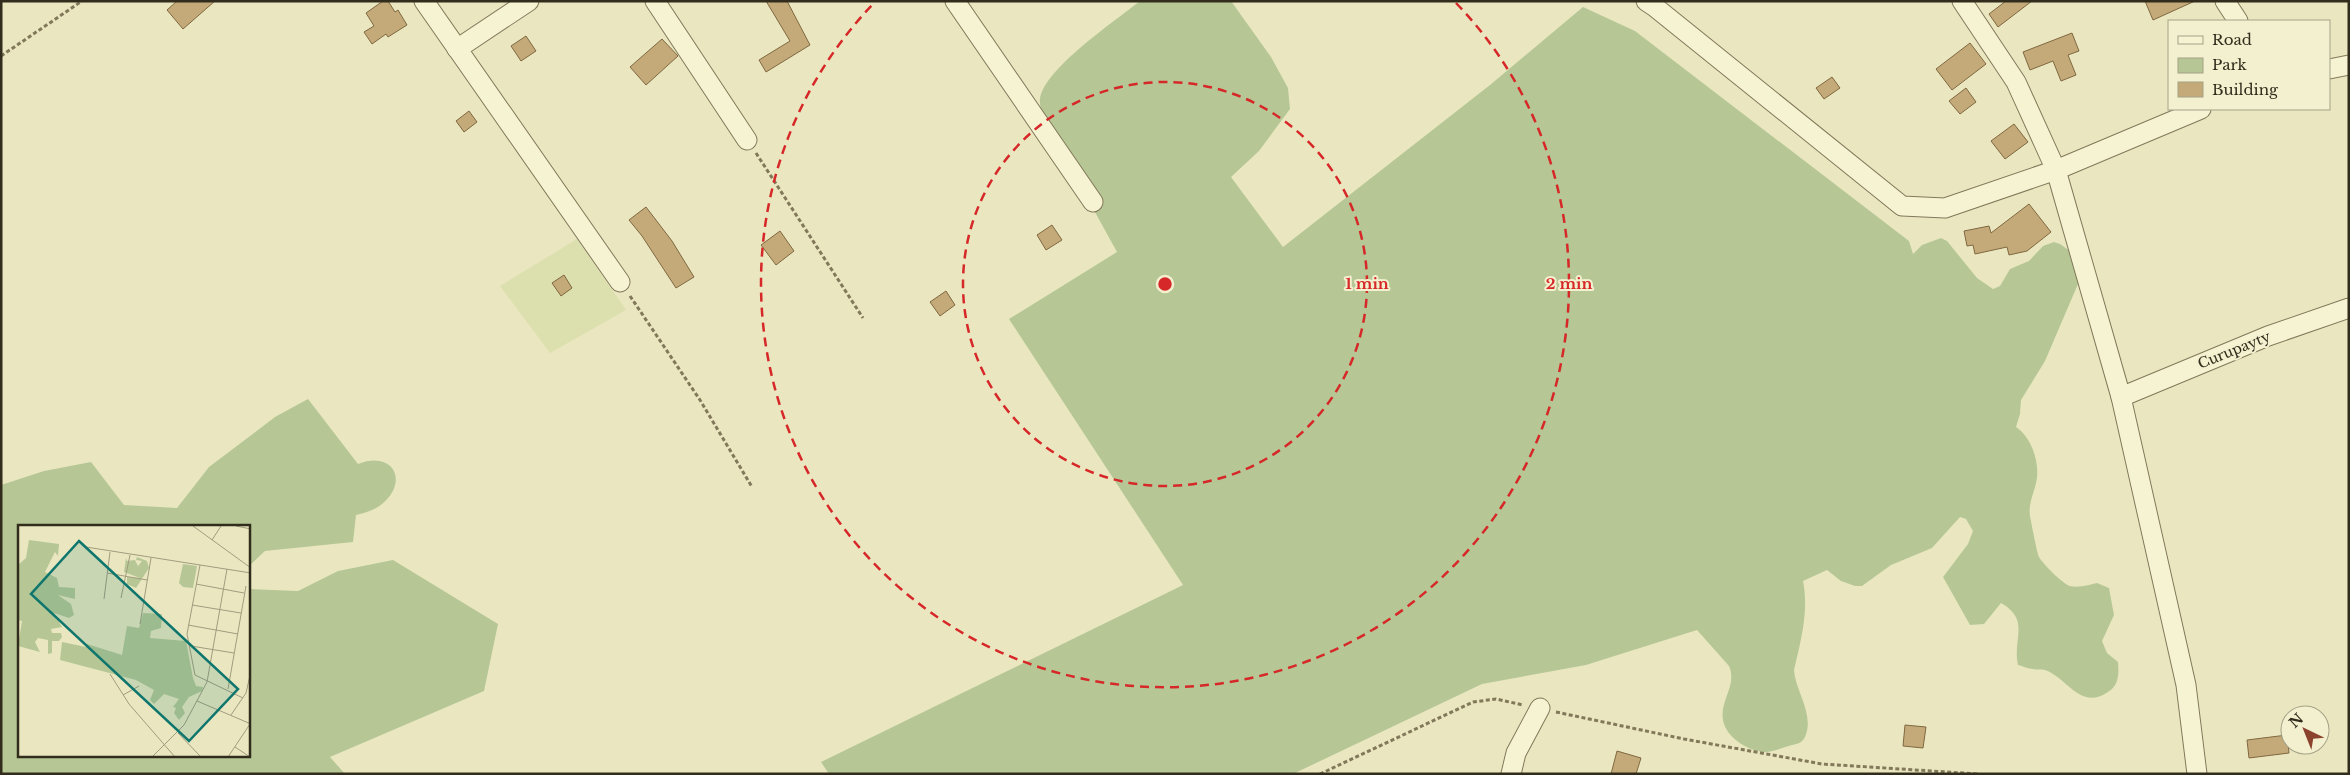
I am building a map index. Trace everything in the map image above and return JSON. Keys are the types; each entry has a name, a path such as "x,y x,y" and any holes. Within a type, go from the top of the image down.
{"street":[{"path":"424,1 620,282"},
{"path":"457,49 529,1"},
{"path":"654,1 747,140"},
{"path":"956,1 1093,202"},
{"path":"1962,1 2016,82 2056,170 2121,396 2186,685 2197,774"},
{"path":"2226,1 2237,20"},
{"path":"1655,3 1902,206 1945,208 2056,170 2199,110"},
{"path":"2330,69 2349,65"},
{"name":"Curupayty","path":"2121,396 2268,336 2349,308"},
{"path":"1511,774 1516,753 1540,708"}],"path":[{"path":"1,56 82,1"},
{"path":"747,140 863,318"},
{"path":"620,282 700,400 752,487"},
{"path":"1320,774 1472,702 1496,699 1684,739 1822,764 1978,774"}],"green space":[{"path":"1140,1 1231,1 1271,57 1288,88 1290,109 1259,151 1231,177 1283,247 1490,85 1583,7 1635,31 1909,241 1913,254 1922,245 1941,238 1947,241 1977,278 1993,289 2000,286 2010,269 2029,261 2043,246 2054,242 2077,256 2081,277 2045,361 2021,400 2020,414 2016,427 2030,443 2037,464 2037,478 2031,502 2030,516 2039,557 2053,573 2070,586 2097,583 2109,588 2114,615 2102,641 2107,653 2118,662 2118,675 2112,689 2098,697 2090,698 2075,691 2045,670 2031,669 2018,665 2018,623 2010,609 2001,603 1984,624 1970,625 1943,577 1968,544 1973,531 1966,519 1960,517 1932,548 1891,565 1862,586 1855,586 1841,581 1827,570 1803,581 1805,614 1794,670 1808,720 1807,729 1804,739 1800,742 1773,751 1763,752 1751,749 1735,739 1726,729 1723,709 1731,681 1729,666 1697,630 1586,665 1482,684 1293,774 829,774 821,762 1183,585 1009,319 1117,252 1043,118 1040,99 1044,87 1067,60 1098,33"},
{"path":"577,239 626,310 550,353 500,286"},
{"path":"308,399 358,464 381,461 394,470 396,478 395,487 390,495 376,508 356,515 353,542 265,551 250,565 250,525 18,525 18,758 250,758 250,589 298,591 338,571 393,560 498,624 484,691 330,757 345,774 1,774 1,485 44,471 91,462 124,505 177,508 209,467 275,417"}],"building":[{"path":"177,1 215,1 183,29 167,10"},
{"path":"383,1 388,1 395,12 398,10 407,25 388,37 386,34 372,44 364,32 374,26 366,13"},
{"path":"766,1 787,1 810,45 766,72 759,60 790,41"},
{"path":"2006,1 2032,1 1998,27 1989,14"},
{"path":"2145,1 2195,1 2153,20"},
{"path":"2072,33 2079,51 2068,55 2076,75 2061,81 2053,61 2030,70 2023,52"},
{"path":"526,36 536,51 521,61 511,46"},
{"path":"662,39 678,56 646,85 630,67"},
{"path":"1970,43 1986,64 1952,90 1936,69"},
{"path":"1832,77 1840,88 1824,99 1816,88"},
{"path":"1966,88 1976,102 1960,114 1949,101"},
{"path":"469,111 477,122 464,132 456,121"},
{"path":"2014,124 2028,142 2005,159 1991,141"},
{"path":"2029,204 2051,232 2027,251 2009,255 2007,247 1975,254 1973,245 1967,246 1964,231 1989,226 1991,233"},
{"path":"646,207 672,241 694,277 676,288 642,236 629,220"},
{"path":"1052,225 1062,240 1046,250 1037,235"},
{"path":"780,231 794,251 776,265 761,245"},
{"path":"564,275 572,288 561,296 552,283"},
{"path":"946,291 955,305 940,316 930,302"},
{"path":"1905,725 1926,727 1923,748 1903,746"},
{"path":"2280,736 2280,754 2249,758 2247,740"},
{"path":"1617,751 1641,758 1636,774 1611,774"}]}
